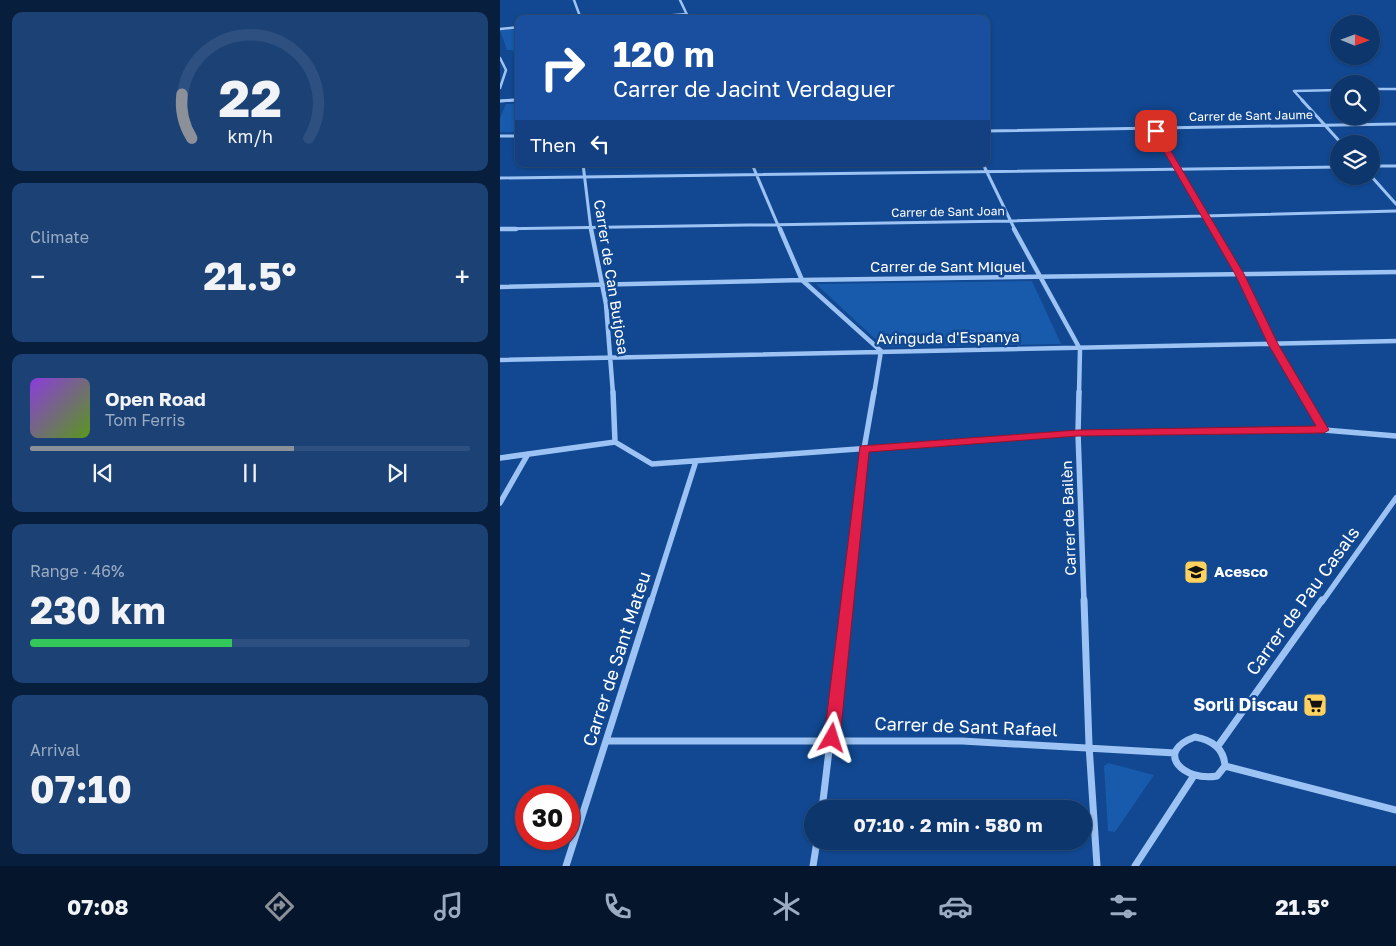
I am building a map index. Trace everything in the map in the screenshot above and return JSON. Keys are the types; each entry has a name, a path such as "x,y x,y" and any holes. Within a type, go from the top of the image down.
{"street":[{"path":"574,0 580,15"},
{"path":"674,15 686,14 680,0"},
{"path":"500,29 515,27"},
{"path":"500,58 506,70 500,88"},
{"path":"500,70 506,70"},
{"path":"1380,90 1396,89"},
{"path":"1330,90 1294,91 1334,135"},
{"path":"500,101 515,100"},
{"name":"Carrer de Sant Jaume","path":"990,131 1396,124"},
{"path":"1154,128 1239,274 1273,344 1324,430"},
{"path":"500,136 515,136"},
{"path":"1380,166 1396,166"},
{"name":"Carrer de Can Butjosa","path":"583,167 590,226 603,286 612,358 616,442"},
{"path":"753,167 802,280 881,351 864,449 832,738 823,800"},
{"name":"Carrer de Bailèn","path":"984,167 1010,221 1080,349 1078,433 1090,746 1097,866"},
{"path":"500,178 1330,167"},
{"path":"1379,185 1396,204"},
{"name":"Carrer de Sant Joan","path":"500,229 590,226 1010,221 1396,211"},
{"name":"Carrer de Sant Miquel","path":"500,287 802,280 1396,272"},
{"name":"Avinguda d'Espanya","path":"500,360 1396,341"},
{"path":"500,458 616,442 652,464 1078,433 1324,430 1396,436"},
{"path":"500,503 528,454"},
{"name":"Carrer de Sant Mateu","path":"566,866 696,462"},
{"name":"Carrer de Pau Casals","path":"1218,746 1396,498"},
{"path":"1194,737 1203,738 1218,746 1225,759 1225,766 1217,776 1201,779 1193,777 1179,767 1175,754 1181,742 1194,737"},
{"name":"Carrer de Sant Rafael","path":"607,741 832,738 1090,746 1175,754"},
{"path":"1225,766 1396,810"},
{"path":"1135,866 1193,777"},
{"path":"813,866 816,850"}],"shaded area":[{"path":"515,29 515,56 513,50 507,50 500,30"},
{"path":"506,104 515,104 515,132 500,132 500,118"},
{"path":"1032,281 1061,344 884,347 816,284"},
{"path":"1108,763 1154,775 1115,832 1108,831 1104,766"}],"place":[{"name":"Acesco","path":"1196,572"},
{"name":"Sorli Discau","path":"1315,705"}],"route":[{"path":"832,738 864,449 1078,433 1324,430 1273,344 1239,274 1156,131"}]}
